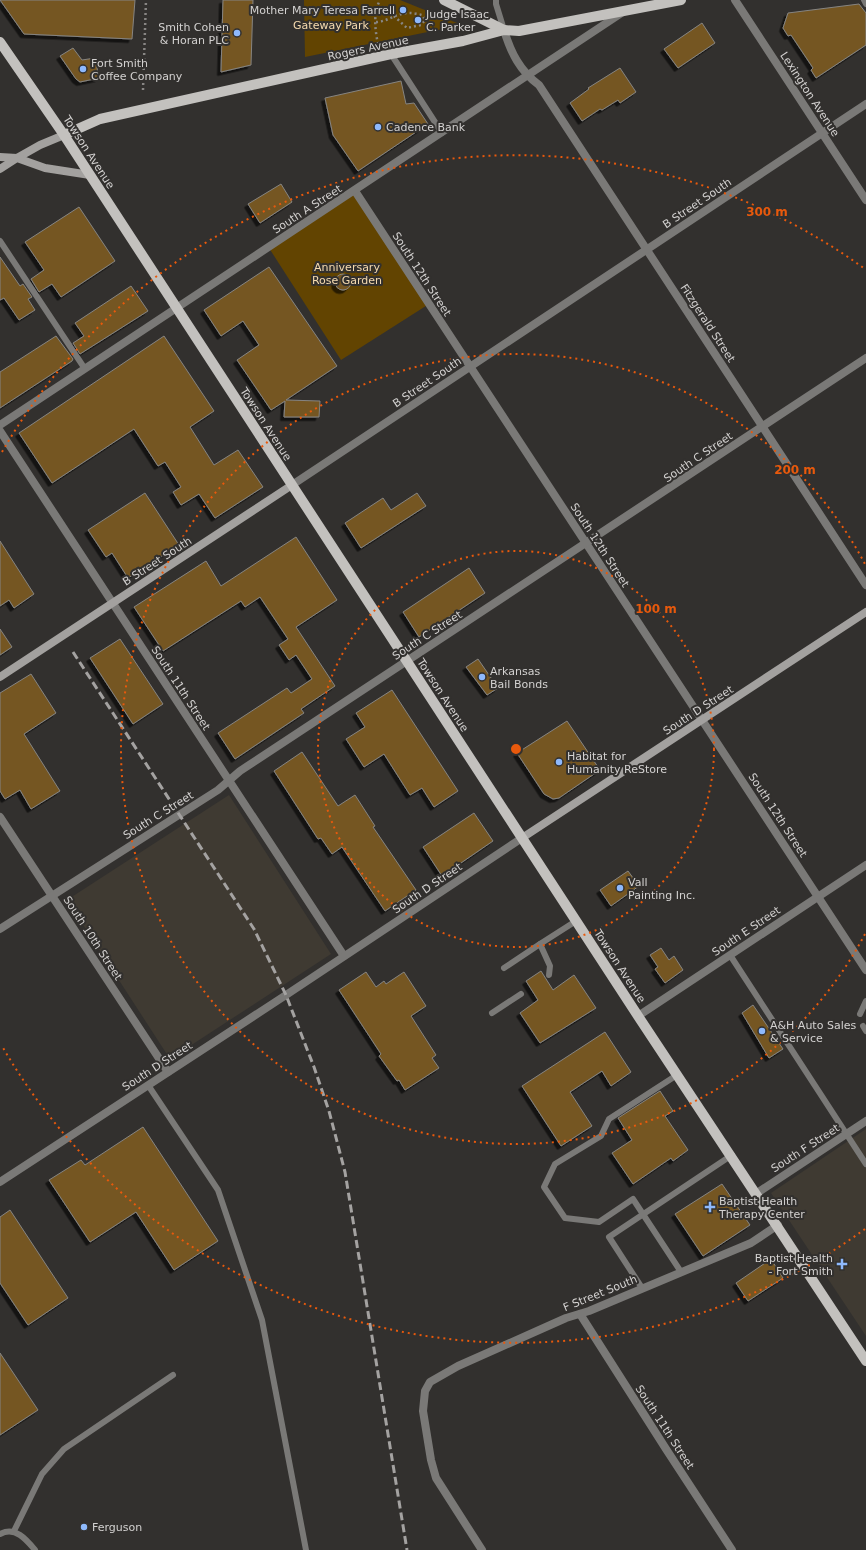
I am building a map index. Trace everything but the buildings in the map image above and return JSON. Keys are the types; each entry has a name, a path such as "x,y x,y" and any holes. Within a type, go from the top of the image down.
{"main road":[{"path":"444,0 504,30"},
{"name":"Rogers Avenue","path":"64,135 100,119 391,54 464,41 504,30 519,31 678,0"},
{"name":"Towson Avenue","path":"0,42 64,135 638,1016 732,1155 866,1360"}],"street":[{"name":"Lexington Avenue","path":"735,0 866,200"},
{"name":"South A Street","path":"0,425 626,11"},
{"name":"Fitzgerald Street","path":"504,30 510,50 527,76 539,85 866,585"},
{"name":"B Street South","path":"0,677 866,104"},
{"path":"0,169 16,158 40,145 64,135"},
{"path":"0,157 16,158 45,168 90,175"},
{"name":"South 12th Street","path":"355,191 866,970"},
{"name":"South C Street","path":"0,929 218,790 240,771 408,662 866,358"},
{"name":"South 11th Street","path":"0,431 344,956"},
{"name":"South D Street","path":"0,1182 866,612"},
{"name":"South 10th Street","path":"0,817 168,1072"},
{"name":"South E Street","path":"638,1016 866,865"},
{"name":"South F Street","path":"757,1193 866,1121"},
{"name":"F Street South","path":"482,1550 436,1478 423,1411 425,1390 430,1382 439,1375 458,1366 750,1243 778,1225"},
{"name":"South 11th Street","path":"580,1314 732,1550"}],"lane":[{"path":"496,0 504,30"},
{"path":"864,0 866,4"},
{"path":"391,54 442,133"},
{"path":"0,241 85,369"},
{"path":"504,968 576,921"},
{"path":"540,944 550,966 549,975"},
{"path":"730,955 866,1164"},
{"path":"492,1013 521,994"},
{"path":"860,1014 866,1001"},
{"path":"677,1075 609,1119 601,1136 556,1164 544,1187 565,1218 600,1222 633,1199 681,1272"},
{"path":"148,1085 218,1190 260,1313 306,1550"},
{"path":"642,1288 610,1237 732,1155"},
{"path":"14,1531 42,1474 64,1449 173,1375"},
{"path":"0,1534 14,1531 26,1538 35,1550"}],"path":[{"path":"142,90 146,0"},
{"path":"378,44 375,30 380,0"},
{"path":"376,22 384,22 394,16 409,13 422,15 424,20 422,25 407,28 394,16"}],"shaded area":[{"path":"229,795 331,954 170,1059 67,900"},
{"name":"Baptist Health - Fort Smith","path":"866,1129 866,1336 771,1193"}],"green space":[{"name":"Gateway Park","path":"304,0 400,0 462,25 305,57"},
{"name":"Anniversary Rose Garden","path":"355,191 429,304 341,360 269,248"}],"railway":[{"path":"73,652 254,929 286,995 314,1067 329,1111 345,1172 407,1550"}],"place":[{"name":"Mother Mary Teresa Farrell","path":"403,10"},
{"name":"Judge Isaac C. Parker","path":"418,20"},
{"name":"Smith Cohen & Horan PLC","path":"237,33"},
{"name":"Fort Smith Coffee Company","path":"83,69"},
{"name":"Cadence Bank","path":"378,127"},
{"name":"Arkansas Bail Bonds","path":"482,677"},
{"name":"Habitat for Humanity ReStore","path":"559,762"},
{"name":"Vall Painting Inc.","path":"620,888"},
{"name":"A&H Auto Sales & Service","path":"762,1031"},
{"name":"Baptist Health Therapy Center","path":"710,1207"},
{"name":"Baptist Health - Fort Smith","path":"842,1264"},
{"name":"Ferguson","path":"84,1527"}]}
